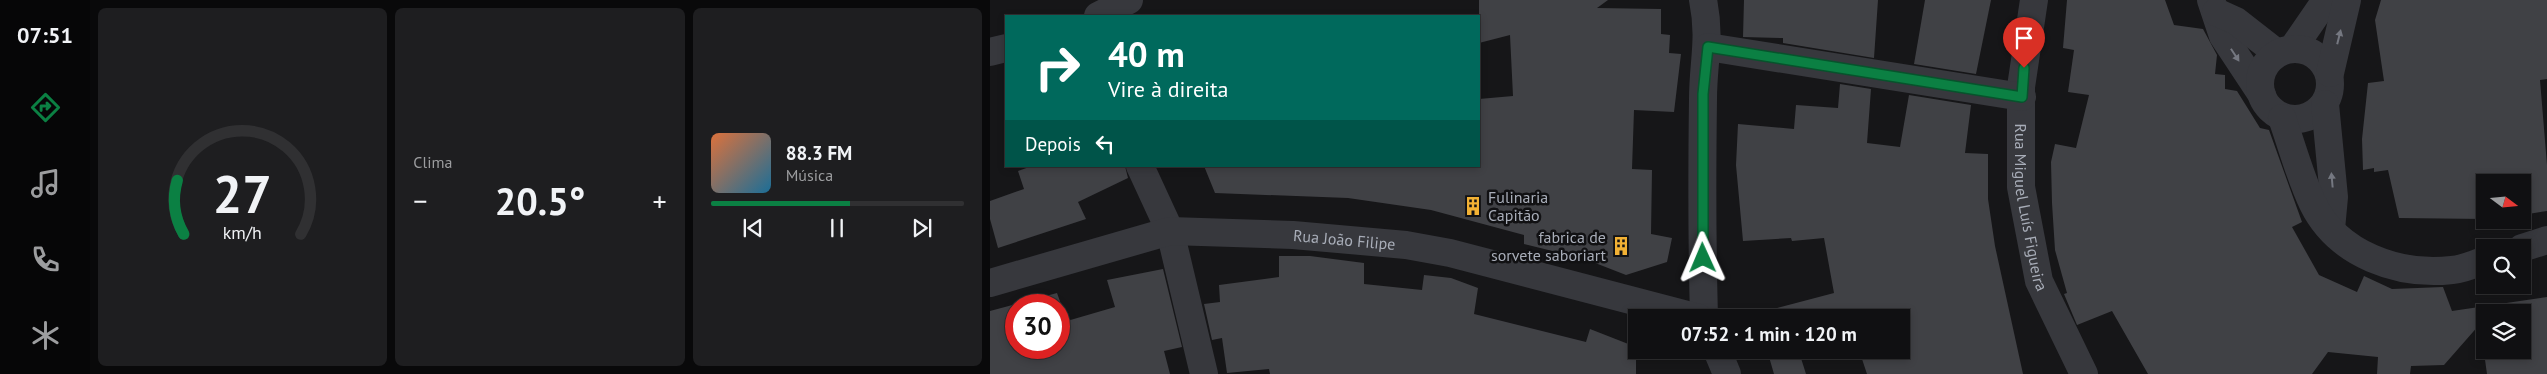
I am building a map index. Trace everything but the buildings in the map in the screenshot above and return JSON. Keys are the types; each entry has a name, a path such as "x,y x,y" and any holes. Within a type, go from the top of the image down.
{"street":[{"path":"1100,15 1129,0"},
{"path":"1703,0 1708,24 1708,47 1703,94 1704,309"},
{"name":"Rua Miguel Luís Figueira","path":"2034,0 2022,97 2021,187 2039,281 2084,374"},
{"path":"2262,95 2260,79 2266,64 2285,50 2326,0"},
{"path":"2214,6 2223,36 2262,95 2269,109 2282,118 2298,120 2314,115 2325,104 2331,89 2330,73 2347,0"},
{"path":"2214,6 2285,50 2308,50 2322,59 2330,73"},
{"path":"1708,47 2022,97"},
{"path":"990,52 1005,48"},
{"path":"2325,104 2334,197 2331,229"},
{"path":"2282,118 2314,205 2345,245 2365,255 2406,270 2453,270 2476,263"},
{"path":"1140,167 1170,230 1204,374"},
{"name":"Rua João Filipe","path":"990,283 1170,230 1293,234 1406,245 1450,253 1665,309"},
{"path":"2531,245 2547,240"},
{"path":"1721,359 1727,374"}],"place":[{"name":"Fulinaria Capitão","path":"1473,206"},
{"name":"fabrica de sorvete saboriart","path":"1621,246"}],"route":[{"path":"1703,258 1703,94 1708,47 2022,97 2021,87 2024,68"}]}
